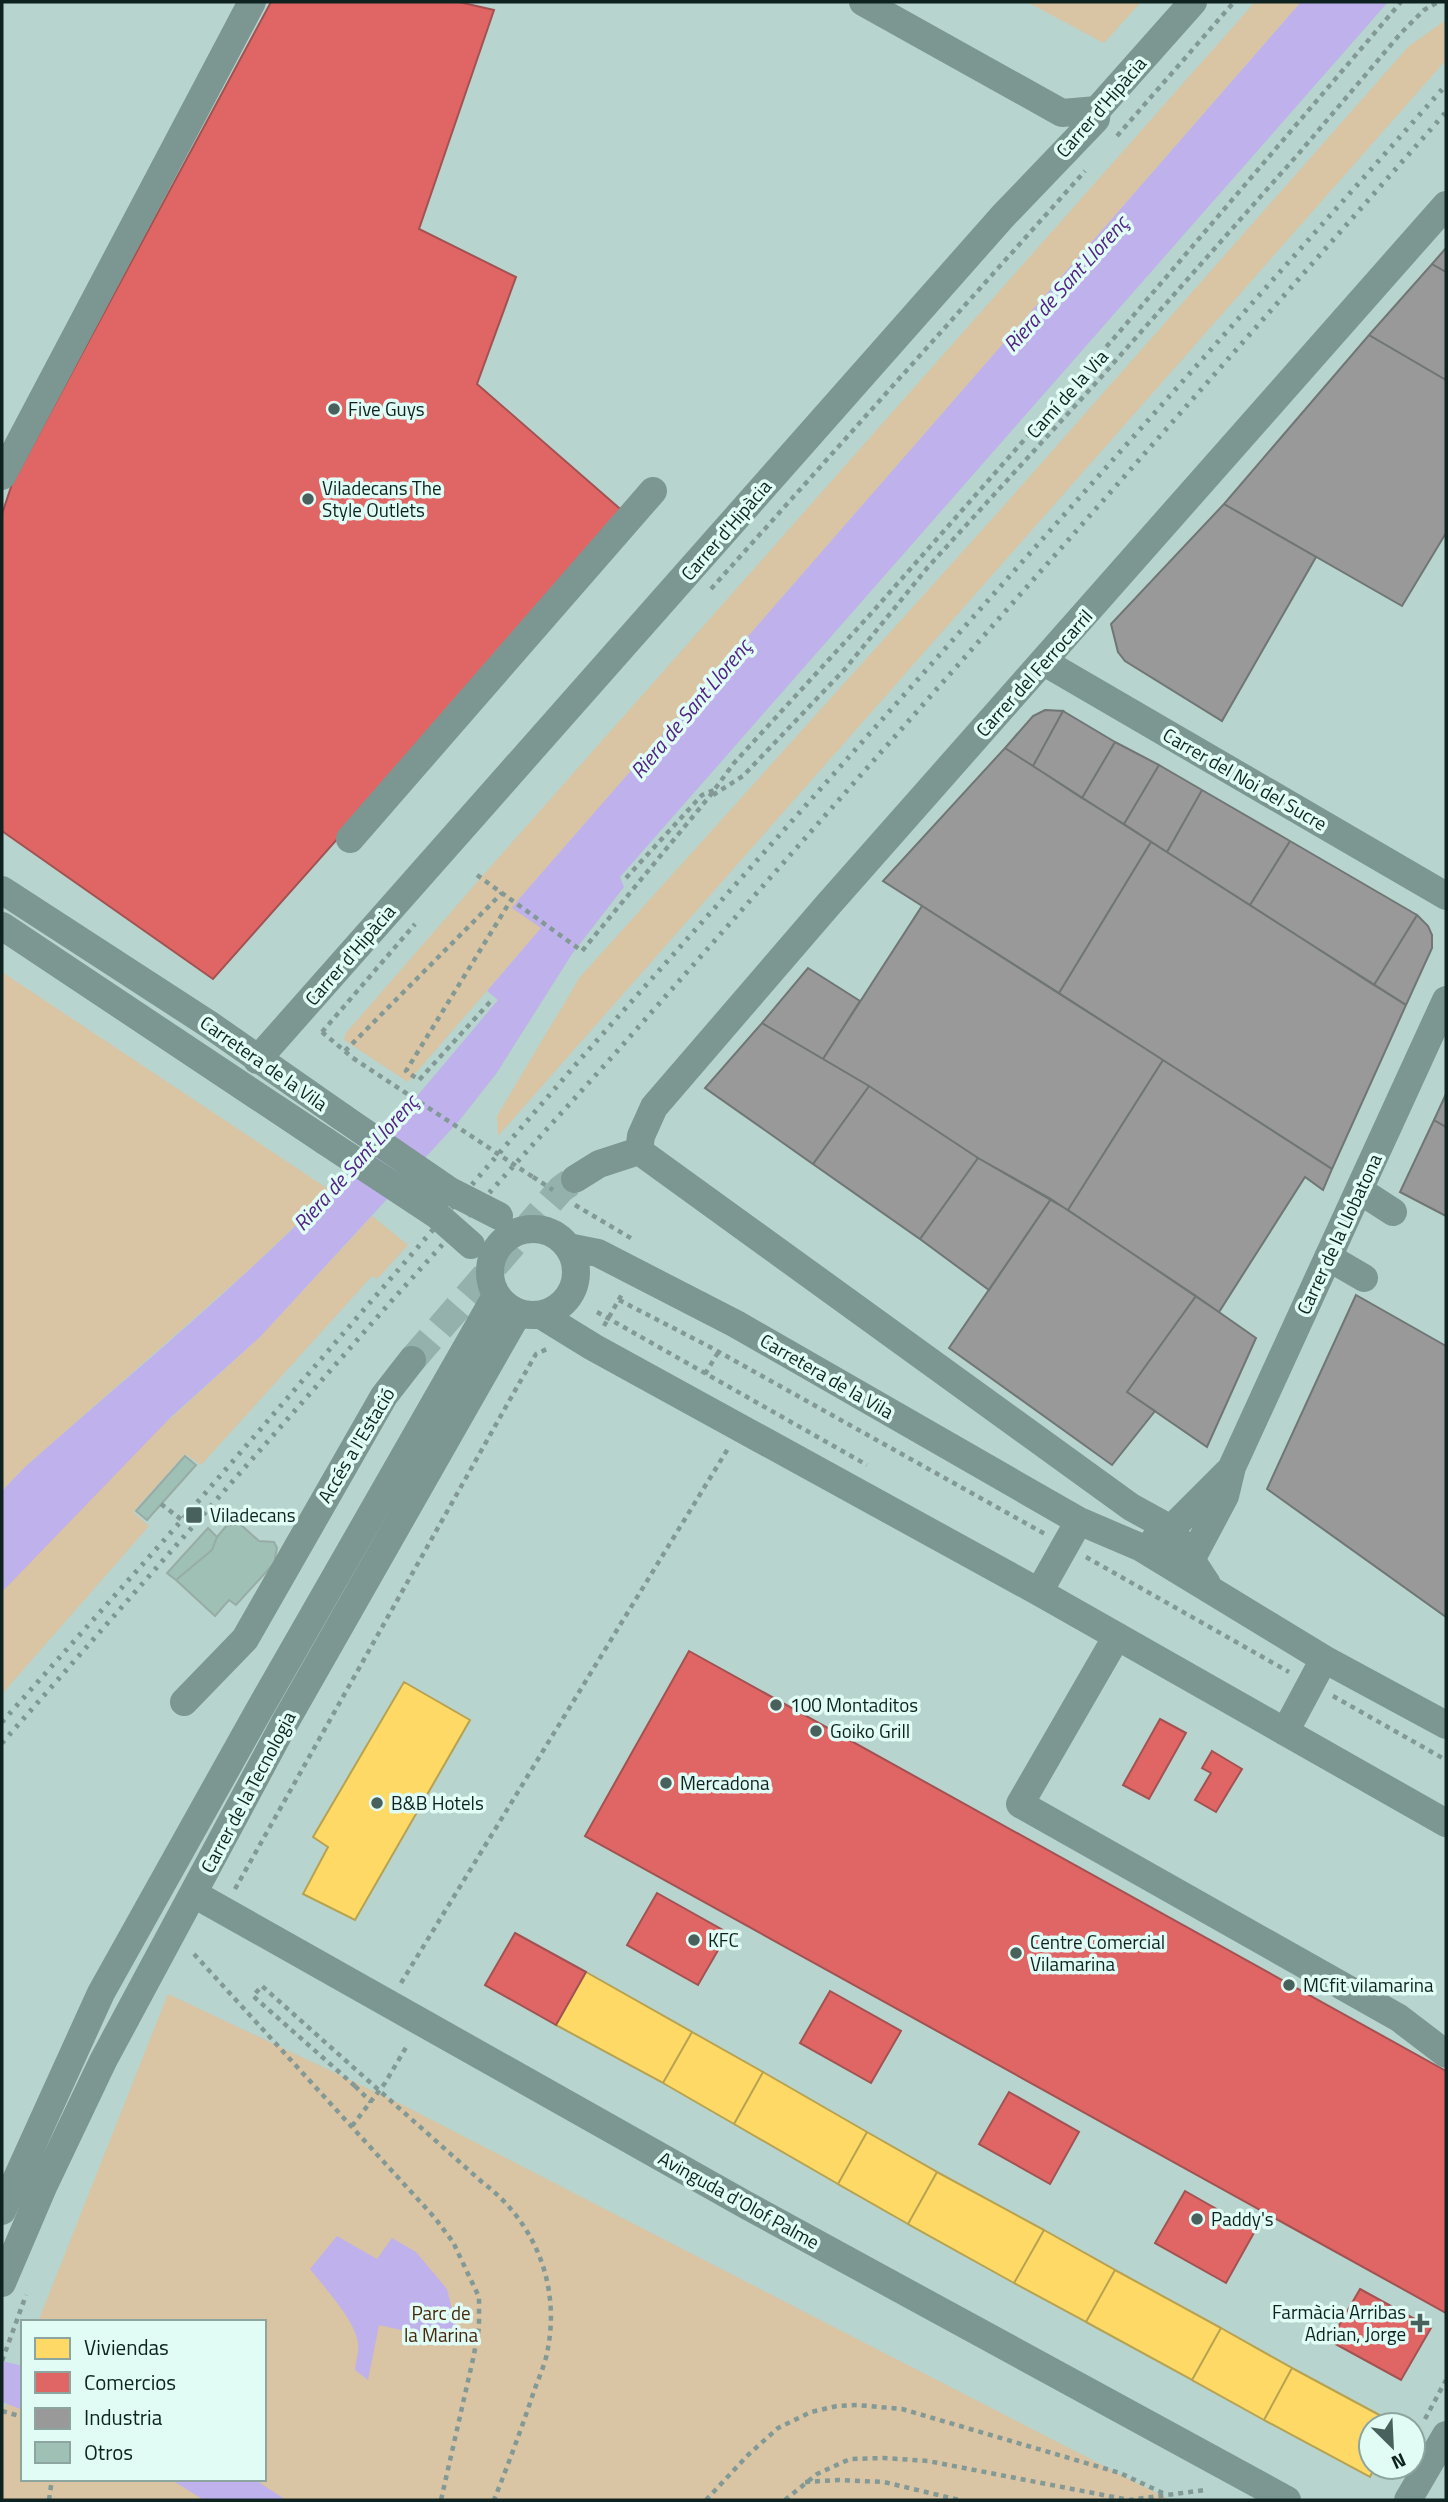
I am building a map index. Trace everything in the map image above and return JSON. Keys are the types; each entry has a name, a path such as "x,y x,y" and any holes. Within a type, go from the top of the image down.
{"street":[{"path":"2,476 252,2"},
{"path":"863,2 1051,108 1062,113 1097,110"},
{"name":"Carrer d'Hipàcia","path":"257,1060 1030,187 1096,119 1097,110 1193,2"},
{"path":"1030,187 1053,154 1061,136 1059,122 1051,108"},
{"name":"Carrer del Ferrocarril","path":"639,1151 643,1129 654,1107 827,906 1446,205"},
{"path":"350,839 653,491"},
{"name":"Carrer del Noi del Sucre","path":"1044,662 1446,896"},
{"name":"Carretera de la Vila","path":"2,890 210,1025 450,1191 499,1216 531,1228"},
{"name":"Carretera de la Vila","path":"2,926 437,1215 481,1254"},
{"name":"Carrer de la Llobatona","path":"1191,1560 1225,1496 1232,1467 1446,1000"},
{"path":"566,1190 599,1164 639,1151 1131,1507 1171,1529 1211,1590"},
{"path":"1359,1190 1393,1212"},
{"path":"530,1314 557,1308 569,1296 576,1279 575,1262 568,1247 551,1233 531,1228 507,1237 494,1251 481,1254 496,1296 505,1306 530,1314 593,1347 1039,1592 1446,1823"},
{"name":"Carretera de la Vila","path":"568,1247 598,1253 736,1324 1079,1521 1140,1547 1324,1659 1446,1725"},
{"path":"1328,1257 1364,1278"},
{"name":"Carrer de la Tecnologia","path":"2,2211 101,1993 496,1296"},
{"name":"Carrer de la Tecnologia","path":"3,2280 43,2187 103,2061 284,1724 530,1314"},
{"name":"Accés a l'Estació","path":"184,1702 245,1639 384,1396 412,1360"},
{"name":"Carrer de la Llobatona","path":"1140,1547 1171,1529 1232,1467"},
{"path":"1039,1592 1079,1521"},
{"path":"1117,1636 1020,1804 1399,2018 1446,2054"},
{"path":"1285,1732 1324,1659"},
{"name":"Avinguda d'Olof Palme","path":"194,1894 746,2205 1287,2500"},
{"path":"1408,2500 1433,2432"}],"path":[{"path":"1113,140 1234,2"},
{"path":"477,874 582,951 715,790 734,763 867,618 1121,330 1401,2"},
{"path":"1424,10 1425,2"},
{"name":"Camí de la Via","path":"709,797 743,776 845,669 928,566 1094,385 1300,152 1401,33 1424,10 1438,2"},
{"path":"709,591 1087,168"},
{"path":"626,878 702,794 715,790"},
{"path":"345,1052 502,893"},
{"path":"490,1002 419,1080 406,1071 512,900"},
{"path":"322,1032 422,916"},
{"path":"353,1058 533,1177 566,1190 635,1241"},
{"path":"604,1328 619,1300 719,1351 1446,1760"},
{"path":"597,1312 873,1469"},
{"path":"702,1380 724,1343"},
{"path":"224,1909 536,1354 551,1348 558,1352"},
{"path":"388,2003 740,1429"},
{"path":"161,1504 182,1520"},
{"path":"194,1954 435,2218 453,2242 479,2297 477,2338 441,2500"},
{"path":"371,2102 253,1996 262,1986 499,2195 529,2232 538,2250 551,2309 548,2349 494,2500"},
{"path":"352,2126 385,2082 408,2044"},
{"path":"2,2361 20,2311"},
{"path":"1433,2432 1446,2380"},
{"path":"706,2500 748,2455 778,2428 811,2413 836,2406 857,2405 902,2409 1120,2473 1167,2495"},
{"path":"2,2411 21,2416"},
{"path":"785,2500 817,2474 850,2459 884,2458 928,2461 1129,2500 1205,2490"},
{"path":"49,2500 52,2481"},
{"path":"805,2482 884,2482 959,2500"}],"green space":[{"path":"1027,2 1141,2 1104,43"},
{"path":"1255,2 1301,2 520,898 549,919 408,1082 344,1040 346,1033 485,873"},
{"path":"1446,20 1446,60 498,1136 497,1116 580,977 1001,509 1409,46"},
{"path":"2,972 331,1191 249,1270 25,1467 2,1491"},
{"path":"372,1216 408,1245 377,1279 372,1276 201,1465 185,1454 133,1512 149,1526 2,1694 2,1571 260,1337"},
{"name":"Parc de la Marina","path":"168,1994 401,2104 1170,2500 2,2500 2,2415 21,2366 21,2481 266,2481 266,2320 39,2320"}],"water":[{"name":"Riera de Sant Llorenç","path":"1301,2 1388,2 620,877 624,887 572,954 496,1074 459,1121 260,1337 171,1417 2,1592 2,1491 25,1467 293,1229 394,1122 498,1000 487,991 541,928 512,908 519,899"},
{"path":"337,2236 377,2259 392,2238 416,2252 447,2289 460,2343 379,2325 368,2380 355,2370 358,2346 356,2334 338,2304 310,2269"},
{"path":"2,2361 21,2366 21,2409 2,2402"},
{"path":"173,2481 257,2481 286,2500 204,2500"}],"building: Viviendas":[{"name":"B&B Hotels","path":"404,1682 470,1720 355,1920 303,1894 328,1847 313,1837"},
{"path":"586,1972 692,2032 663,2083 556,2025"},
{"path":"692,2032 763,2072 734,2124 663,2083"},
{"path":"763,2072 867,2132 838,2184 734,2124"},
{"path":"867,2132 937,2172 908,2224 838,2184"},
{"path":"937,2172 1044,2230 1014,2283 908,2224"},
{"path":"1044,2230 1115,2270 1086,2322 1014,2283"},
{"path":"1115,2270 1221,2328 1192,2380 1086,2322"},
{"path":"1221,2328 1292,2368 1264,2420 1192,2380"},
{"path":"1292,2368 1372,2411 1357,2411 1357,2470 1264,2420"}],"building: Comercios":[{"name":"Viladecans The Style Outlets","path":"271,2 459,2 494,10 419,229 516,277 477,384 626,514 213,979 2,831 2,514 12,484"},
{"name":"Centre Comercial Vilamarina","path":"689,1651 1446,2071 1446,2313 585,1836"},
{"path":"1160,1719 1186,1733 1149,1799 1123,1785"},
{"path":"1212,1751 1242,1769 1216,1812 1195,1800 1211,1773 1202,1768"},
{"path":"657,1893 728,1933 698,1985 627,1945"},
{"path":"515,1933 586,1972 556,2025 485,1985"},
{"path":"830,1991 901,2031 871,2083 800,2043"},
{"path":"1009,2092 1079,2132 1050,2184 979,2144"},
{"path":"1185,2191 1255,2231 1226,2283 1155,2243"},
{"path":"1360,2289 1431,2328 1401,2380 1330,2341"}],"building: Industria":[{"path":"1446,248 1446,272 1432,264"},
{"path":"1432,264 1446,272 1446,380 1369,335"},
{"path":"1369,335 1446,380 1446,533 1402,606 1224,504"},
{"path":"1224,504 1316,557 1222,721 1125,661 1118,652 1111,624"},
{"path":"1045,710 1063,711 1033,766 1005,748 1033,716"},
{"path":"1063,711 1115,742 1082,798 1033,766"},
{"path":"1115,742 1159,765 1124,824 1082,798"},
{"path":"1005,748 1151,842 1059,993 883,881"},
{"path":"1159,765 1202,790 1167,852 1124,824"},
{"path":"1202,790 1290,841 1250,905 1167,852"},
{"path":"1290,841 1417,915 1374,985 1250,905"},
{"path":"1151,842 1406,1005 1332,1169 1059,993"},
{"path":"922,906 1163,1060 1068,1210 978,1158 823,1059"},
{"path":"1417,915 1428,926 1432,935 1432,948 1406,1005 1374,985"},
{"path":"808,968 860,1001 823,1059 762,1023"},
{"path":"762,1023 869,1086 813,1164 705,1088"},
{"path":"1163,1060 1332,1169 1323,1190 1305,1177 1219,1312 1068,1210"},
{"path":"869,1086 978,1158 920,1239 813,1164"},
{"path":"1446,1094 1446,1127 1434,1120"},
{"path":"1434,1120 1446,1127 1446,1216 1400,1192"},
{"path":"978,1158 1051,1199 989,1290 920,1239"},
{"path":"1051,1199 1196,1296 1127,1392 1155,1411 1112,1465 949,1348"},
{"path":"1356,1295 1446,1346 1446,1617 1267,1489"},
{"path":"1196,1296 1256,1338 1207,1447 1127,1392"}],"building: Otros":[{"path":"185,1456 196,1465 147,1520 136,1511"},
{"name":"Viladecans","path":"227,1525 241,1525 259,1541 274,1542 277,1560 236,1605 229,1600 215,1616 176,1580 212,1550 217,1537"},
{"path":"208,1528 217,1537 212,1550 176,1580 167,1573"}],"tunnel":[{"path":"412,1360 561,1189 575,1179"}],"railway":[{"path":"2,1722 182,1520 584,1055 1446,85"},
{"path":"2,1743 1446,112"}],"place":[{"name":"Five Guys","path":"334,409"},
{"name":"Viladecans The Style Outlets","path":"308,499"},
{"name":"Viladecans","path":"194,1515"},
{"name":"100 Montaditos","path":"776,1705"},
{"name":"Goiko Grill","path":"816,1731"},
{"name":"Mercadona","path":"666,1783"},
{"name":"B&B Hotels","path":"377,1803"},
{"name":"KFC","path":"694,1940"},
{"name":"Centre Comercial Vilamarina","path":"1016,1953"},
{"name":"MCfit vilamarina","path":"1289,1985"},
{"name":"Paddy's","path":"1197,2219"},
{"name":"Farmàcia Arribas Adrian, Jorge","path":"1420,2323"}]}
